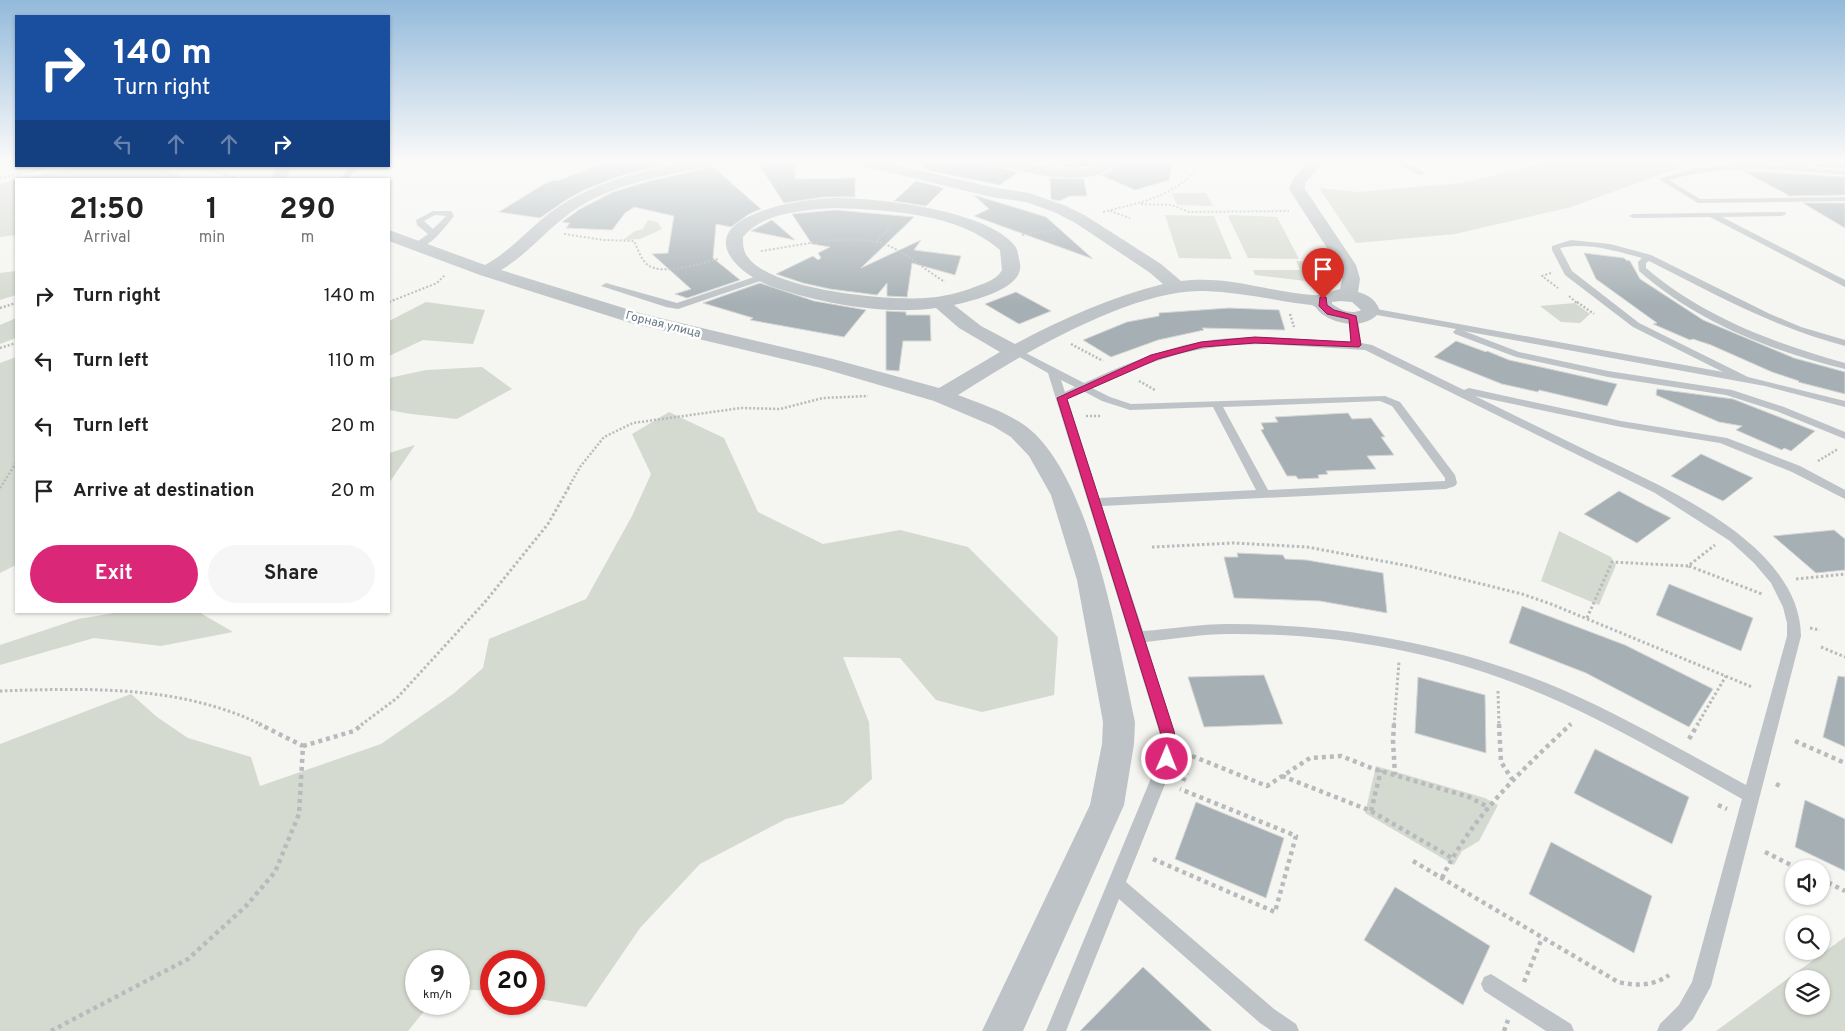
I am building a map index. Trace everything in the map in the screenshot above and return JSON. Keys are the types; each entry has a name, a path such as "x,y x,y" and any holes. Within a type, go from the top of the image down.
{"street":[{"path":"486,272 516,251 559,213 568,208"},
{"path":"791,208 763,216 741,229 735,238 733,246 741,261 763,277 798,289 863,302 915,305 941,302 982,291 1000,283 1011,273 1013,263 1011,253 1003,243 990,234 952,219 898,208"},
{"path":"1055,208 1080,219 1155,268 1177,287"},
{"path":"1310,208 1347,265 1351,279 1348,296"},
{"name":"Горная улица","path":"390,234 486,272 638,319 826,363 942,396 1001,421 1019,432 1039,453 1063,495 1090,580 1119,722 1118,744 1107,805 1002,1031"},
{"path":"942,396 1014,351 1074,321 1124,301 1177,287 1200,285 1225,287 1322,302"},
{"path":"1333,295 1348,296 1368,304 1371,311 1365,316 1353,318 1330,312 1322,302 1323,299 1333,295"},
{"path":"941,302 957,319 970,328 1014,351"}],"lane":[{"path":"1633,216 1782,214"},
{"path":"1712,215 1845,284"},
{"path":"417,246 434,235"},
{"path":"1745,379 1636,325 1568,273 1556,250 1556,246 1571,243 1610,247 1648,257 1767,316 1798,329 1845,343"},
{"path":"1648,257 1642,262 1642,269 1650,277 1701,312 1796,352 1845,366"},
{"path":"606,286 678,306 763,277"},
{"path":"1371,311 1745,379 1845,404"},
{"path":"1353,318 1356,345"},
{"path":"1430,322 1516,354 1608,374 1728,392 1780,409 1845,436"},
{"path":"1062,398 1154,357 1201,345 1255,340 1356,345 1379,351 1680,502 1735,538 1759,560 1777,581 1790,607 1794,623 1794,636 1702,986 1686,1012 1668,1031"},
{"path":"1014,351 1084,388 1130,407 1381,398 1389,400 1396,404 1451,478 1451,483 1446,485 1095,502"},
{"path":"1053,371 1170,746 1167,759 1056,1031"},
{"path":"1450,386 1611,423 1723,440 1796,470 1845,495"},
{"path":"1217,405 1264,494"},
{"path":"1137,637 1226,629 1280,630 1373,640 1433,652 1489,668 1577,704 1752,796"},
{"path":"1116,885 1267,1016 1289,1031"},
{"path":"1490,984 1564,1031"}],"path":[{"path":"1119,208 1109,210 1130,218"},
{"path":"1180,208 1189,212 1294,210"},
{"path":"876,242 894,224"},
{"path":"1014,236 1066,227"},
{"path":"562,234 604,240 634,240 646,264 651,268 673,268 721,258"},
{"path":"762,251 827,243 876,242 894,250 952,285"},
{"path":"390,302 437,283 448,271"},
{"path":"0,308 15,303"},
{"path":"1288,308 1297,335"},
{"path":"1065,340 1104,362"},
{"path":"0,348 15,343"},
{"path":"1145,384 1149,387"},
{"path":"0,691 83,688 185,698 253,721 303,746 354,731 397,698 484,602 548,524 580,467 604,437 633,423 741,408 780,409 823,398 876,395"},
{"path":"1823,458 1838,449"},
{"path":"0,488 15,464"},
{"path":"1688,566 1721,541"},
{"path":"1152,547 1234,543 1307,547 1372,558 1522,594 1587,618 1752,687"},
{"path":"1587,618 1612,562 1688,566 1766,596"},
{"path":"1793,579 1845,574"},
{"path":"1820,647 1845,657"},
{"path":"1395,775 1393,741 1399,657"},
{"path":"1688,742 1726,676"},
{"path":"1498,683 1501,762 1512,779"},
{"path":"1442,878 1465,835 1488,807 1512,779 1578,717"},
{"path":"1795,741 1845,763"},
{"path":"51,1031 188,959 246,906 275,872 299,814 303,746"},
{"path":"1192,756 1267,786 1310,758 1341,756 1395,775 1469,797 1488,807"},
{"path":"1371,811 1381,770"},
{"path":"1184,782 1187,773"},
{"path":"1282,776 1371,811 1452,858"},
{"path":"1153,859 1275,912 1296,836 1180,789"},
{"path":"1765,852 1785,862"},
{"path":"1413,861 1618,982 1629,986 1662,981 1669,974"},
{"path":"1830,884 1845,891"}],"shaded area":[{"path":"0,208 15,208 15,235 0,237"},
{"path":"1333,208 1566,208 1455,234 1356,243"},
{"path":"1165,215 1214,216 1232,259 1179,258"},
{"path":"1228,216 1277,217 1299,259 1248,258"},
{"path":"648,220 657,222 662,229 640,239 623,240 635,231 643,229"},
{"path":"1296,261 1313,262 1323,283 1255,275 1253,270 1300,270"},
{"path":"15,271 15,295 0,300 0,273"},
{"path":"426,302 485,310 473,344 423,340 390,356 390,320"},
{"path":"1575,303 1590,314 1580,323 1561,322 1540,306"},
{"path":"15,318 15,338 0,344 0,325"},
{"path":"15,357 15,566 0,573 0,363"},
{"path":"482,367 512,389 457,419 390,410 390,378 426,370"},
{"path":"669,412 724,438 758,512 823,544 900,530 968,547 1058,637 1054,695 982,712 936,700 900,658 843,657 869,722 872,779 843,804 786,819 700,864 640,928 586,1007 545,1000 545,950 480,950 480,990 470,990 470,950 405,950 405,1015 421,1015 408,1031 0,1031 0,744 131,694 157,717 188,738 251,757 260,786 381,744 453,694 483,668 489,639 586,599 632,516 651,474 632,434"},
{"path":"415,445 390,482 390,453"},
{"path":"1559,531 1611,557 1616,565 1599,605 1541,581"},
{"path":"115,613 200,613 233,632 161,646 94,638 0,665 0,645 78,619"},
{"path":"1376,766 1485,798 1498,805 1479,841 1462,851 1454,865 1365,813"},
{"path":"1845,937 1845,1031 1716,1031 1785,981 1785,1015 1830,1015 1830,970 1800,970 1813,960 1830,960 1830,948"}],"building":[{"path":"505,208 554,208 540,218 499,212"},
{"path":"632,208 625,213 612,230 566,228 570,223 562,222 580,209"},
{"path":"639,208 761,209 749,214 731,227 716,224 713,258 740,280 687,298 675,294 691,289 652,254 668,253 674,216"},
{"path":"1017,208 1046,217 1093,259 974,216 989,209"},
{"path":"1812,208 1845,208 1845,228"},
{"path":"835,210 914,217 861,268 921,240 914,250 961,256 955,275 912,263 907,297 887,296 887,283 877,295 830,289 776,274 813,256 818,260 821,258 818,253 830,247 812,244 792,214"},
{"path":"772,220 795,240 751,231"},
{"path":"1584,253 1624,258 1630,261 1640,279 1703,320 1794,358 1845,372 1845,394 1798,382 1711,345 1693,339 1690,340 1653,324 1657,323 1596,279"},
{"path":"760,283 814,301 866,310 844,337 750,320 753,318 703,303"},
{"path":"1016,292 1051,311 1019,324 985,304"},
{"path":"1229,308 1279,310 1285,330 1202,328 1204,330 1158,340 1111,357 1083,340 1127,322 1159,316 1159,313"},
{"path":"886,311 906,312 906,315 930,315 931,341 903,341 899,371 886,370"},
{"path":"1456,341 1509,360 1617,384 1607,406 1539,390 1538,392 1502,384 1434,357"},
{"path":"1657,389 1733,399 1815,431 1791,451 1784,448 1782,450 1736,430 1742,426 1719,422 1656,395"},
{"path":"1348,413 1352,419 1371,418 1385,437 1381,437 1394,455 1367,456 1376,469 1326,471 1328,474 1318,475 1319,478 1298,479 1296,476 1287,476 1261,430 1264,429 1261,423 1278,422 1275,417"},
{"path":"1701,454 1753,478 1723,501 1671,476"},
{"path":"1619,491 1671,518 1637,543 1584,514"},
{"path":"1834,530 1845,539 1845,570 1816,573 1773,536"},
{"path":"1237,553 1283,555 1285,559 1306,560 1383,573 1387,613 1320,601 1234,598 1224,557 1238,557"},
{"path":"1669,584 1753,618 1741,651 1656,615"},
{"path":"1522,606 1625,645 1713,689 1689,727 1586,673 1509,643"},
{"path":"1264,675 1283,724 1204,727 1188,677"},
{"path":"1838,676 1845,677 1845,747 1823,737"},
{"path":"1418,677 1485,695 1486,753 1415,733"},
{"path":"1595,749 1689,797 1672,844 1574,793"},
{"path":"1805,800 1845,819 1845,871 1830,864 1830,860 1822,860 1795,847"},
{"path":"1196,802 1284,838 1266,898 1175,859"},
{"path":"1551,842 1652,896 1634,953 1529,894"},
{"path":"1395,887 1490,946 1463,1005 1364,940"},
{"path":"1143,967 1212,1031 1080,1031"}],"route":[{"path":"1167,759 1170,746 1167,731 1062,398 1154,357 1201,345 1255,340 1356,345 1353,318 1330,312 1323,306 1323,299"}]}
